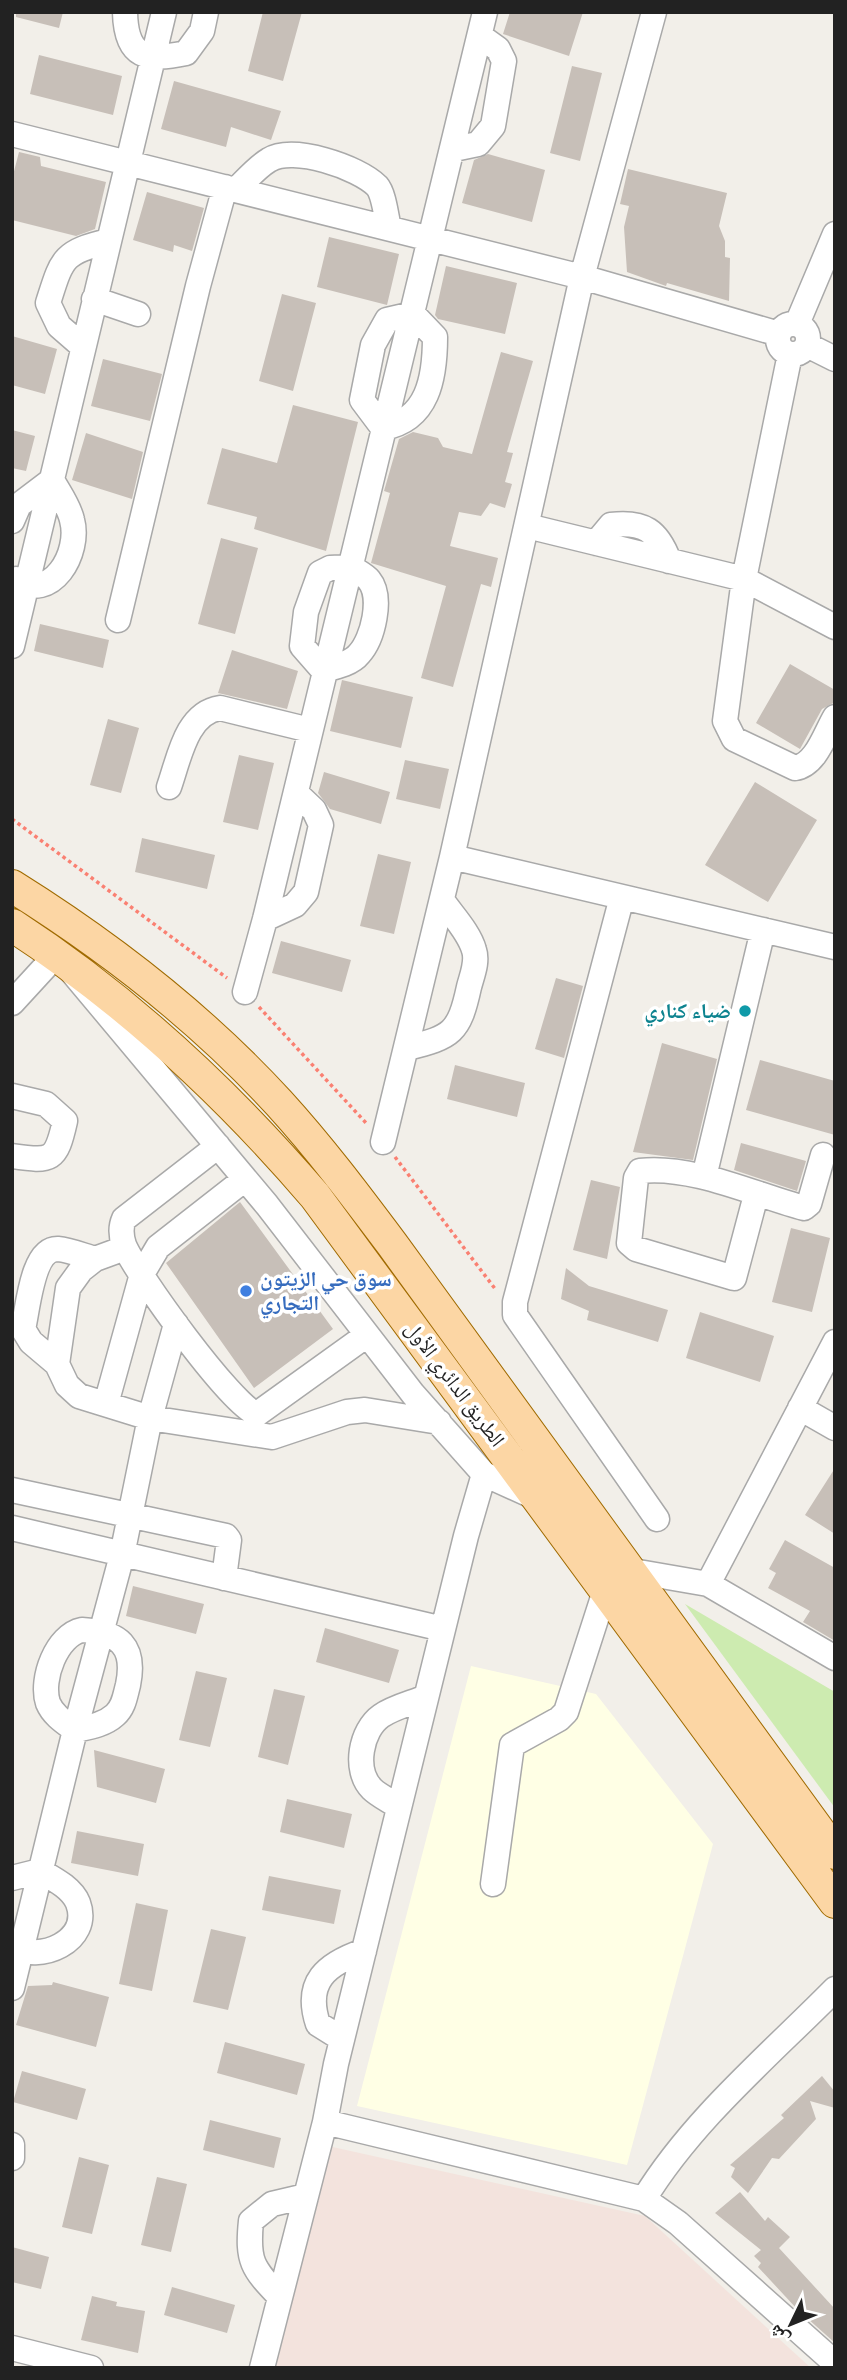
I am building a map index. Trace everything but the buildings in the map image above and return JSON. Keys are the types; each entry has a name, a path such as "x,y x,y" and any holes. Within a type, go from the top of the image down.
{"main road":[{"name":"الطريق الدائري الأول","path":"12,886 146,981 214,1039 278,1102 362,1204 835,1902"},
{"name":"الطريق الدائري الأول","path":"12,925 57,954 144,1023 256,1128 315,1196 540,1499 616,1579 835,1853"}],"street":[{"path":"125,12 126,32 134,49 155,59 186,53 202,31 206,12"},
{"path":"12,646 19,581 51,480 82,345 130,163 164,12"},
{"path":"383,1142 452,857 582,277 654,12"},
{"path":"245,992 454,149 482,24"},
{"path":"12,134 582,277 793,339 835,359"},
{"path":"118,620 198,286 231,188 269,160 285,154 309,156 358,172 379,188 388,228"},
{"path":"835,234 793,339 744,579 726,715 728,732 734,738 795,768 802,767 814,755 835,717"},
{"path":"82,345 58,326 48,303 60,267 71,254 79,248 109,241"},
{"path":"94,299 138,314"},
{"path":"383,428 402,425 412,418 421,407 429,383 435,337 413,314"},
{"path":"12,521 19,505 51,480"},
{"path":"19,581 43,585 54,580 62,571 70,548 73,522 51,480"},
{"path":"527,526 744,579 835,627"},
{"path":"323,670 341,665 360,654 374,618 376,594 373,587 368,579 351,567"},
{"path":"169,787 195,721 211,710 220,708 310,730"},
{"path":"265,919 295,905 306,892 321,825 314,810 296,793"},
{"path":"452,857 835,947"},
{"path":"622,897 515,1302 515,1315 657,1519"},
{"path":"407,1048 441,1040 455,1030 462,1018 476,959 467,936 442,900"},
{"path":"704,1177 763,930"},
{"path":"12,1003 57,954 218,1146 367,1335 484,1474 540,1499"},
{"path":"12,1096 46,1104 65,1121 58,1151 53,1156 41,1161 12,1156"},
{"path":"218,1146 124,1219 121,1237 125,1248 176,1324 240,1405 272,1437 347,1412 365,1410 439,1422"},
{"path":"757,1195 734,1278 631,1247 629,1238 638,1172 643,1170 704,1177 749,1188 757,1195 807,1207 823,1155"},
{"path":"106,1404 142,1274 158,1247 245,1179"},
{"path":"57,1364 68,1288 81,1270 95,1259 125,1248"},
{"path":"95,1259 57,1249 46,1252 38,1261 23,1329 32,1342 57,1364 67,1385 79,1396 150,1418 257,1424 367,1335"},
{"path":"12,1988 16,1949 40,1871 103,1631 122,1555 150,1418 176,1324"},
{"path":"708,1584 835,1342"},
{"path":"800,1408 835,1428"},
{"path":"262,2368 325,2122 342,2039 426,1697 484,1474"},
{"path":"12,1490 226,1535 229,1540 224,1578"},
{"path":"12,1528 443,1629"},
{"path":"492,1884 512,1745 559,1719 566,1712 616,1579 708,1584 835,1658"},
{"path":"103,1631 130,1654 132,1666 124,1700 121,1709 105,1722 75,1730 61,1721 49,1704 47,1685 55,1656 65,1637 72,1632 103,1631"},
{"path":"399,1807 371,1788 367,1781 361,1760 364,1741 366,1733 383,1714 426,1697"},
{"path":"12,1878 40,1871 72,1893 80,1913 73,1936 61,1947 16,1949"},
{"path":"342,2039 318,2024 312,2005 313,1993 327,1969 337,1961 364,1951"},
{"path":"644,2199 666,2165 725,2100 835,1989"},
{"path":"325,2122 644,2199 678,2223 835,2363"},
{"path":"12,2145 12,2158"},
{"path":"280,2297 254,2271 248,2245 251,2221 272,2204 306,2196"},
{"path":"12,2348 90,2368"}],"path":[{"path":"12,819 245,992 383,1142 515,1315"}],"shaded area":[{"path":"471,1666 596,1694 713,1844 627,2165 357,2106"},
{"path":"328,2146 645,2216 811,2368 271,2368"}],"green space":[{"path":"685,1604 835,1692 835,1808"}],"place":[{"name":"ضياء كناري","path":"745,1011"},
{"name":"سوق حي الزيتون التجاري","path":"246,1291"}]}
